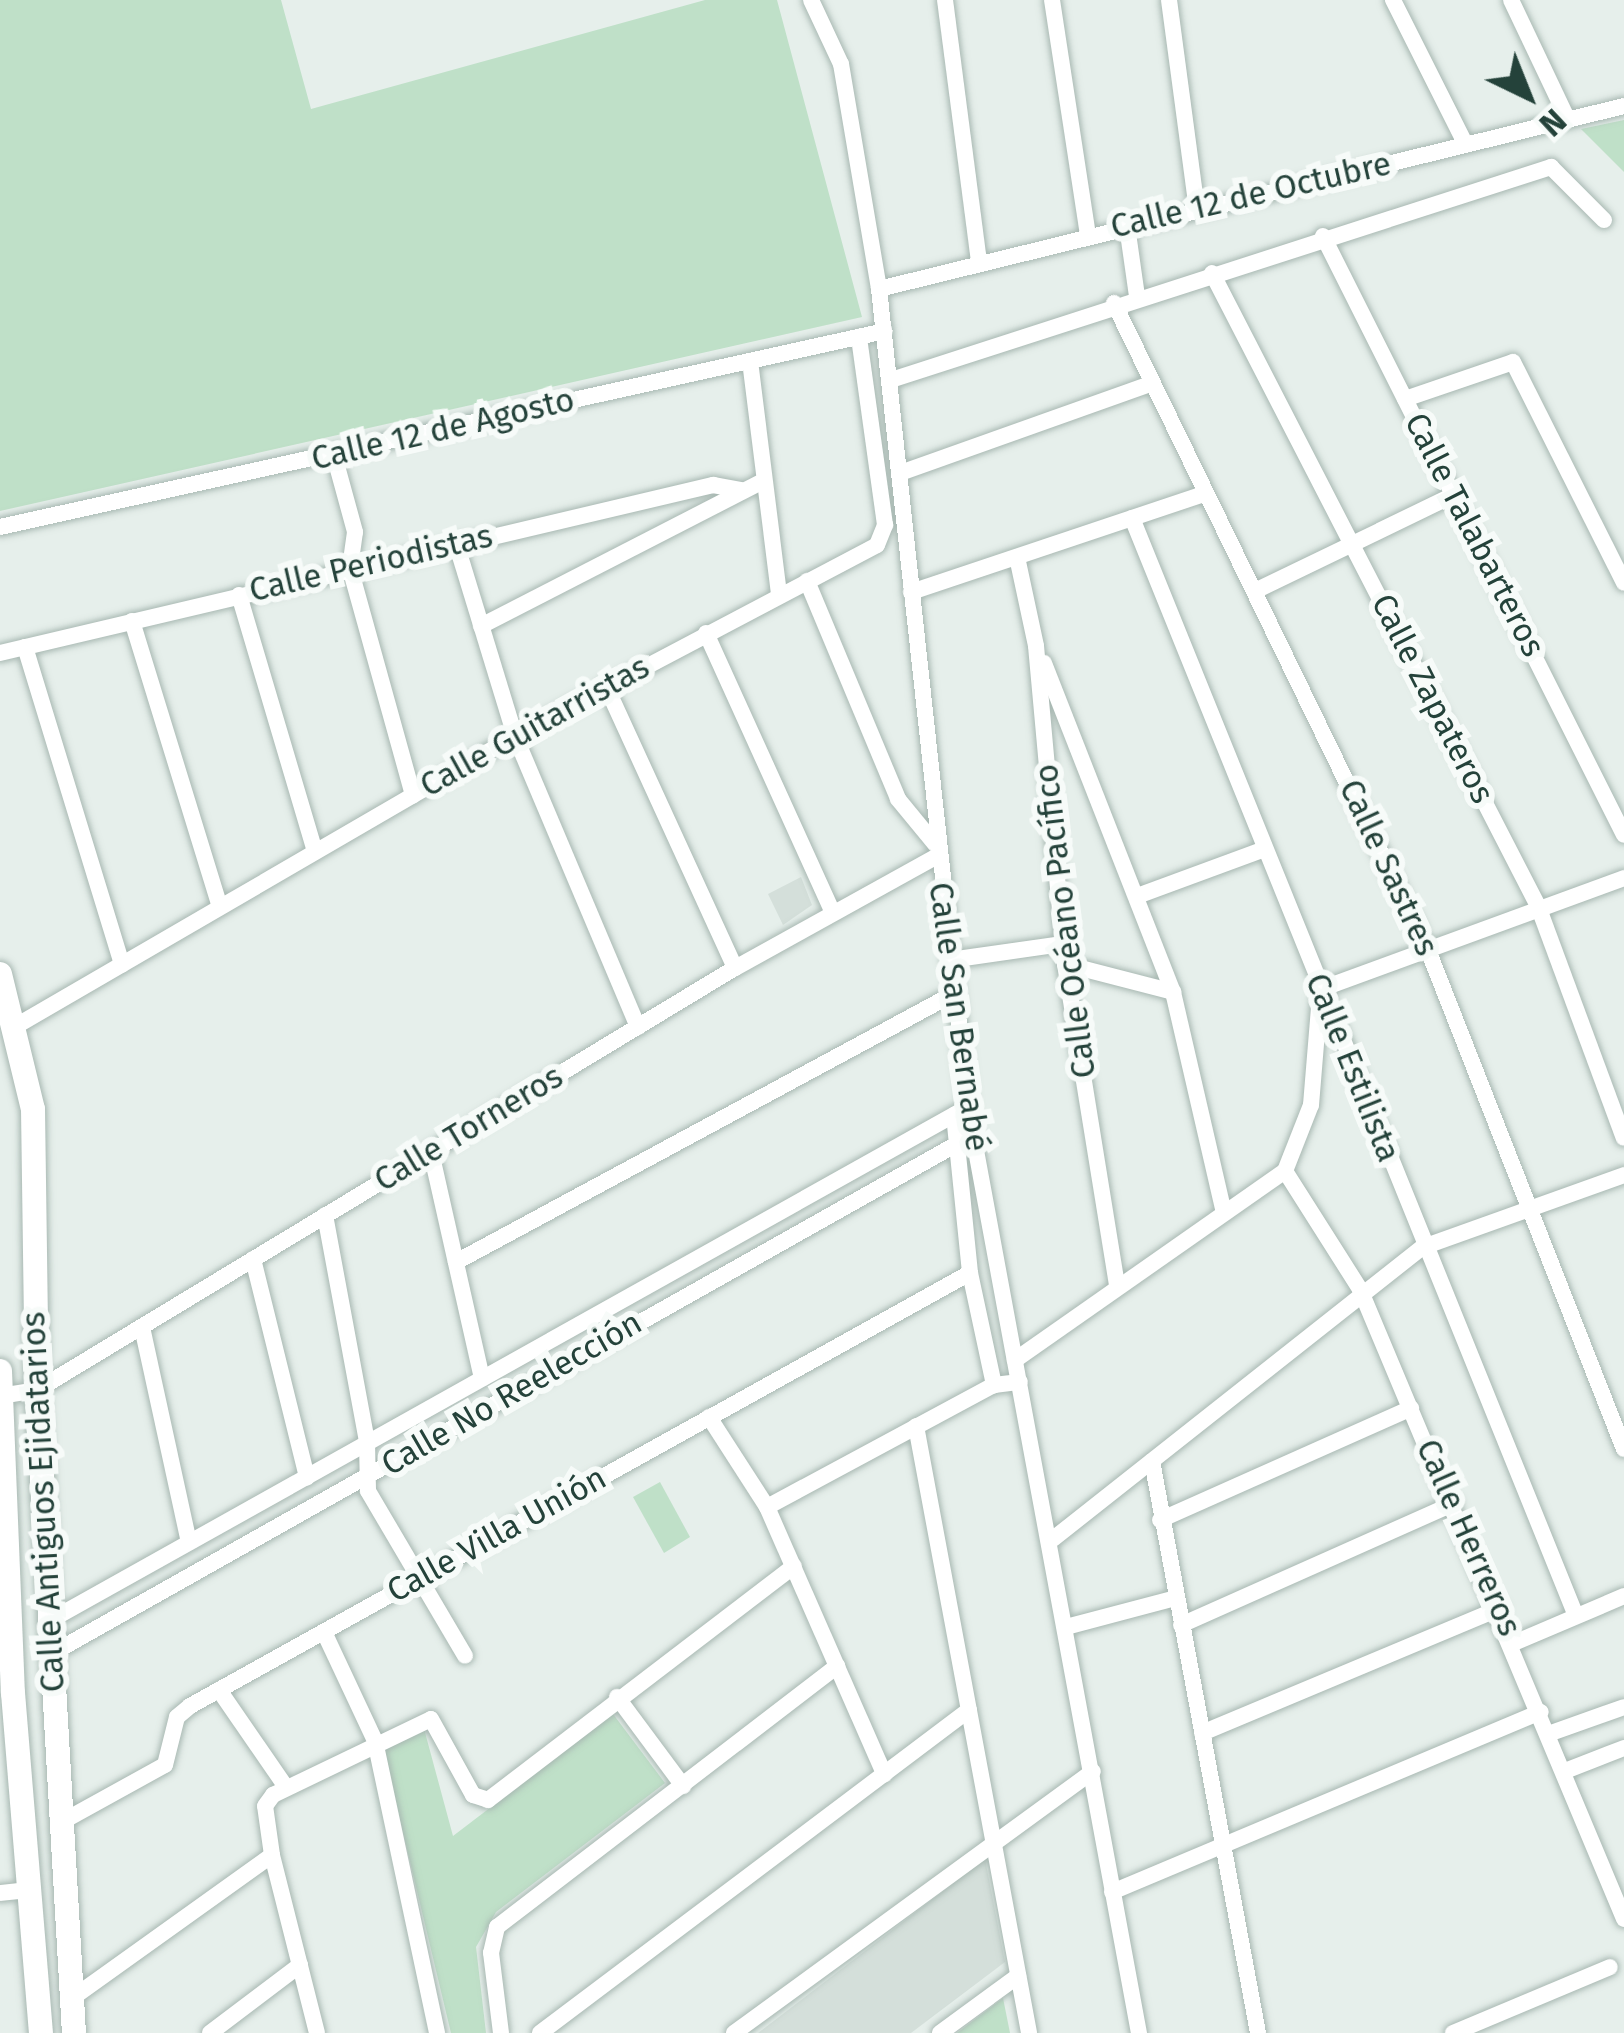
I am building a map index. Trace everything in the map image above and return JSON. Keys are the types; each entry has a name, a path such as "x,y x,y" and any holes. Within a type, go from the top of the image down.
{"street":[{"name":"Calle San Bernabé","path":"811,0 841,64 886,331 936,850 955,993 965,1139 1053,1539 1139,2033"},
{"path":"945,0 979,262"},
{"path":"1052,0 1088,236"},
{"path":"1168,0 1197,210"},
{"path":"1393,0 1466,145"},
{"path":"1511,0 1568,120"},
{"name":"Calle 12 de Octubre","path":"879,290 1624,106"},
{"path":"891,380 1114,303 1551,167 1604,220"},
{"path":"1126,226 1137,296"},
{"name":"Calle Talabarteros","path":"1323,236 1624,835"},
{"name":"Calle Zapateros","path":"1212,273 1538,906 1624,1138"},
{"name":"Calle Sastres","path":"1114,303 1428,950 1624,1449"},
{"name":"Calle 12 de Agosto","path":"0,527 886,331"},
{"name":"Calle Guitarristas","path":"16,1027 515,736 779,594 868,552 883,536 859,337"},
{"path":"750,361 761,482 779,594"},
{"path":"1405,400 1513,362 1624,583"},
{"path":"900,473 1150,384"},
{"path":"334,455 355,532 350,568 413,795"},
{"path":"481,626 761,482"},
{"name":"Calle Periodistas","path":"0,653 712,485 742,490"},
{"path":"911,592 1204,494"},
{"path":"1255,591 1454,495"},
{"name":"Calle Estilista","path":"1132,518 1262,850 1576,1616"},
{"path":"456,543 515,736 638,1027"},
{"name":"Calle Océano Pacífico","path":"1017,557 1036,646 1065,964 1117,1286"},
{"path":"807,581 898,800 936,850"},
{"path":"239,596 315,851"},
{"path":"132,621 220,907"},
{"path":"706,633 832,911"},
{"path":"25,646 122,964"},
{"path":"1036,646 1140,896 1173,992 1223,1208"},
{"path":"606,686 735,968"},
{"name":"Calle Torneros","path":"1,1396 37,1390 936,850"},
{"path":"1140,896 1262,850"},
{"path":"1015,1360 1223,1208 1285,1171 1311,1105 1321,989 1624,878"},
{"path":"950,960 1063,944"},
{"path":"1065,964 1173,992"},
{"name":"Calle Antiguos Ejidatarios","path":"0,974 33,1108 37,1390 58,1824 74,2033"},
{"path":"456,1262 955,993"},
{"name":"Calle No Reelección","path":"50,1621 961,1111"},
{"name":"Calle San Bernabé","path":"965,1139 970,1273 994,1385"},
{"name":"Calle No Reelección","path":"51,1654 965,1139"},
{"path":"430,1152 482,1378"},
{"name":"Calle Herreros","path":"1285,1171 1360,1289 1617,1885 1624,1919"},
{"path":"1053,1539 1360,1289 1423,1247 1624,1175"},
{"path":"325,1215 367,1442 366,1477 465,1656"},
{"path":"253,1259 307,1477"},
{"name":"Calle Villa Unión","path":"58,1824 165,1766 182,1712 970,1273"},
{"path":"142,1327 190,1542"},
{"name":"Calle Antiguos Ejidatarios","path":"0,1371 10,1786 30,1890 41,2033"},
{"path":"767,1507 994,1385 1020,1382"},
{"path":"1160,1520 1411,1408"},
{"path":"709,1417 767,1507 884,1774"},
{"path":"916,1426 1029,2033"},
{"path":"1152,1461 1258,2033"},
{"path":"1181,1625 1453,1504"},
{"path":"317,2033 272,1856 266,1806 286,1786 431,1719 441,1727 468,1789 488,1800 794,1566"},
{"path":"1514,1643 1624,1596"},
{"path":"1066,1627 1175,1598"},
{"path":"1202,1733 1499,1610"},
{"path":"324,1632 375,1741 437,2033"},
{"path":"501,2033 491,1953 497,1927 837,1666"},
{"path":"219,1690 286,1786"},
{"path":"617,1697 683,1786"},
{"path":"1551,1733 1624,1706"},
{"path":"540,2033 968,1710"},
{"path":"1112,1892 1541,1712"},
{"path":"1565,1771 1624,1748"},
{"path":"734,2033 996,1837 1094,1772"},
{"path":"71,2000 272,1856"},
{"path":"0,1893 30,1890"},
{"path":"210,2033 300,1965"},
{"path":"1453,2033 1610,1966"},
{"path":"940,2033 1018,1976"}],"shaded area":[{"path":"801,877 812,905 783,925 768,894"},
{"path":"985,1859 1005,1962 911,2033 758,2033"}],"green space":[{"path":"0,0 281,0 311,109 705,0 777,0 862,317 0,511"},
{"path":"1624,120 1624,172 1581,129"},
{"path":"660,1482 690,1537 664,1553 633,1497"},
{"path":"613,1714 665,1783 496,1912 476,1947 486,2033 451,2033 383,1749 423,1725 453,1836"},
{"path":"1003,1998 1010,2033 957,2033"}]}
